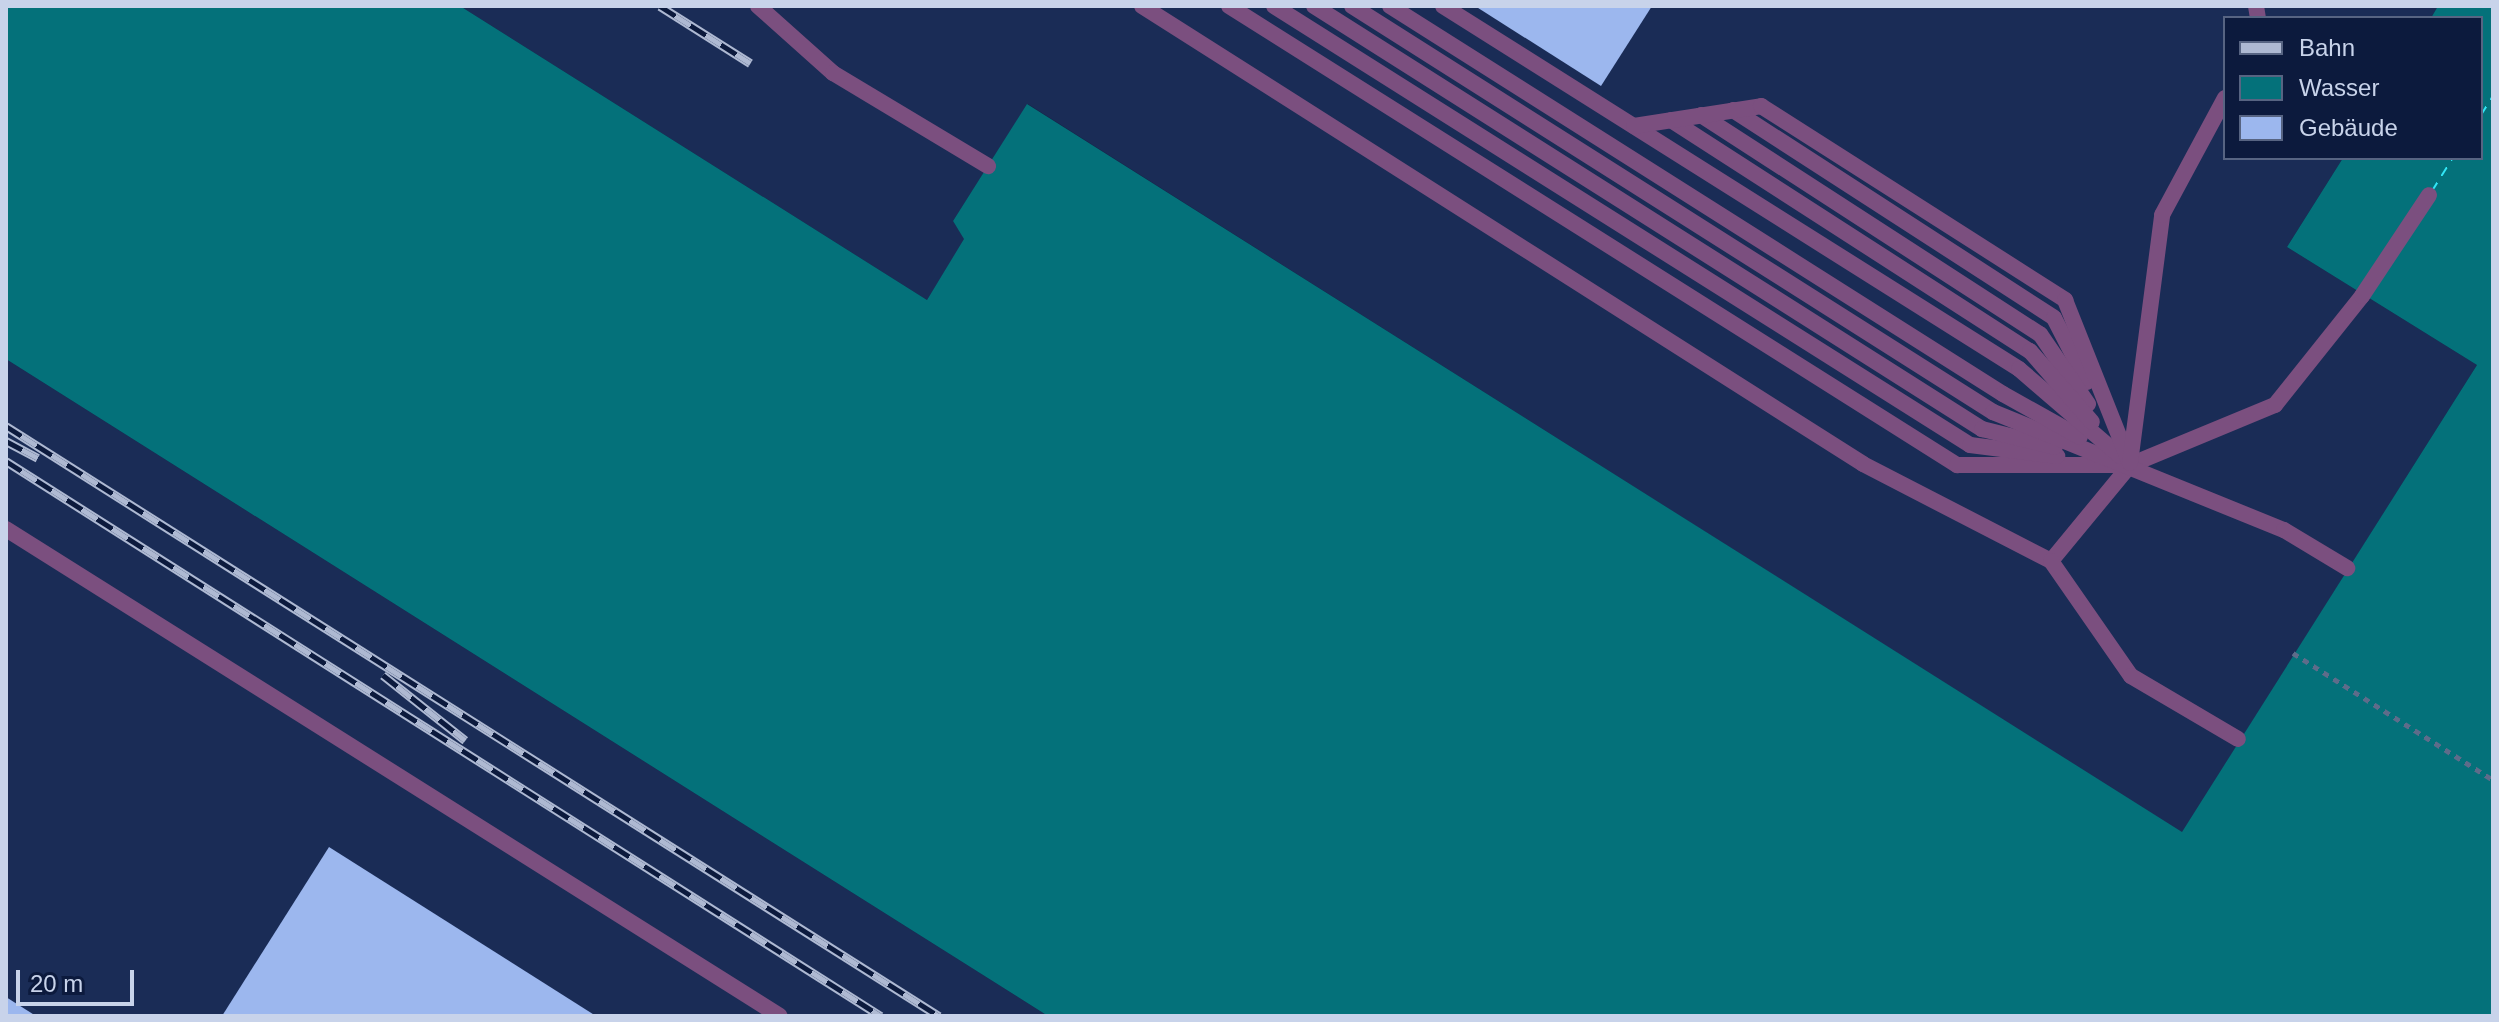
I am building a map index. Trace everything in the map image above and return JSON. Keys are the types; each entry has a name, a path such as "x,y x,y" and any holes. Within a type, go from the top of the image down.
{"lane":[{"path":"758,6 833,73 988,166"},
{"path":"1142,6 1863,464 2051,561 2131,676 2238,739"},
{"path":"1229,6 1957,465 2130,465 2275,405 2362,296 2429,195"},
{"path":"1274,6 1970,445 2130,465"},
{"path":"1314,6 1982,429 2130,465"},
{"path":"1352,6 1993,412 2284,530 2347,568"},
{"path":"1390,6 2003,394 2130,465"},
{"path":"1443,6 2019,369 2130,465"},
{"path":"2051,561 2130,465 2162,215 2223,102"},
{"path":"1634,126 1761,106 2065,300 2130,465"},
{"path":"1733,110 2054,318 2130,465"},
{"path":"1701,115 2040,334 2130,465"},
{"path":"1671,120 2030,351 2130,465"},
{"path":"6,529 780,1016"}],"path":[{"path":"2293,653 2493,780"}],"shaded area":[{"path":"460,6 2438,6 2432,16 2223,16 2223,160 2342,160 2287,247 2477,365 2182,833 1028,104 953,221 965,239 927,300"},
{"path":"6,359 1048,1016 6,1016"}],"water":[{"path":"6,6 460,6 927,300 964,239 953,221 1027,104 2182,832 2477,365 2287,247 2342,160 2483,160 2483,16 2432,16 2438,6 2493,6 2493,1016 1048,1016 6,359"}],"building":[{"path":"1475,6 1652,6 1601,86"},
{"path":"329,847 596,1016 222,1016"},
{"path":"6,997 36,1016 6,1016"}],"ferry route":[{"path":"2483,112 2493,96"},
{"path":"2432,191 2452,160"}],"railway":[{"path":"660,6 750,63"},
{"path":"6,426 939,1016"},
{"path":"6,441 38,458"},
{"path":"6,461 881,1016"},
{"path":"383,675 465,740"}]}
